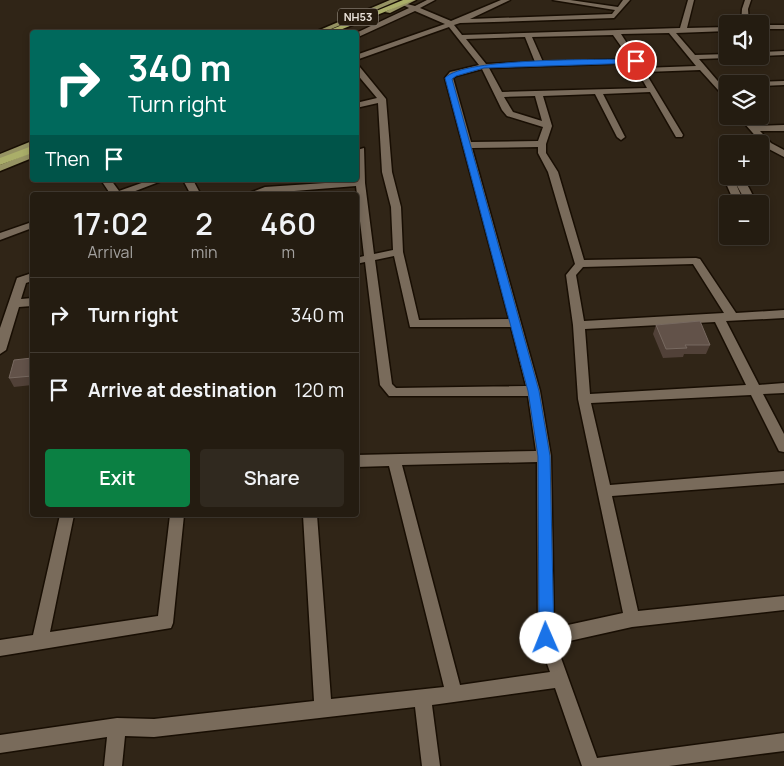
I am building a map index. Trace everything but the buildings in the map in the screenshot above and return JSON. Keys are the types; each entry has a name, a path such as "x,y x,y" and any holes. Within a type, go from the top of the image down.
{"highway":[{"path":"334,30 406,2"},
{"path":"0,162 30,150"}],"main road":[{"name":"NH53","path":"325,30 406,2"},
{"name":"NH53","path":"344,30 406,2"},
{"path":"0,157 30,145"},
{"path":"0,168 30,156"}],"street":[{"path":"359,34 406,2 432,0"},
{"path":"359,57 454,22 507,0"},
{"path":"556,0 619,9"},
{"path":"406,2 454,22 614,16 627,0"},
{"path":"683,31 691,0"},
{"path":"745,15 748,0"},
{"path":"454,22 462,37 484,66 507,112 548,126"},
{"path":"769,27 784,27"},
{"path":"462,37 719,29"},
{"path":"670,31 719,90"},
{"path":"616,33 636,61 679,135"},
{"path":"528,35 540,65"},
{"path":"769,54 784,53"},
{"path":"692,57 719,56"},
{"path":"591,766 546,638 544,456 534,391 514,323 449,76 484,66 636,61"},
{"path":"640,70 702,68"},
{"path":"359,72 382,99 387,172 396,207 398,252 414,324 514,323"},
{"path":"780,83 784,94"},
{"path":"715,85 719,85"},
{"path":"499,95 652,90"},
{"path":"597,91 621,137"},
{"path":"538,93 548,126 542,144 542,153 553,172 580,264"},
{"path":"359,105 382,99"},
{"path":"749,125 758,135"},
{"path":"752,129 784,128"},
{"path":"467,145 542,144"},
{"path":"769,145 784,145"},
{"path":"769,146 784,154"},
{"path":"361,150 360,183 388,389 393,393 534,391"},
{"path":"125,192 153,182"},
{"path":"259,192 360,183"},
{"path":"0,237 30,226"},
{"path":"359,260 398,252"},
{"path":"632,619 584,399 579,325 571,275 580,264 696,261 732,316"},
{"path":"0,350 3,332 21,281 30,278"},
{"path":"14,304 30,302"},
{"path":"579,325 784,314"},
{"path":"718,317 784,447"},
{"path":"584,399 784,388"},
{"path":"359,461 544,456"},
{"path":"394,459 454,694"},
{"path":"604,491 784,477"},
{"path":"40,642 67,517"},
{"path":"0,648 165,623 177,517"},
{"path":"310,517 323,708"},
{"path":"546,638 632,619 784,603"},
{"path":"0,744 117,727 154,728 454,694 561,679"},
{"path":"422,697 431,766"},
{"path":"113,766 117,727"},
{"path":"599,766 784,742"}],"route":[{"path":"546,638 544,456 534,391 514,323 449,76 484,66 636,61"}]}
